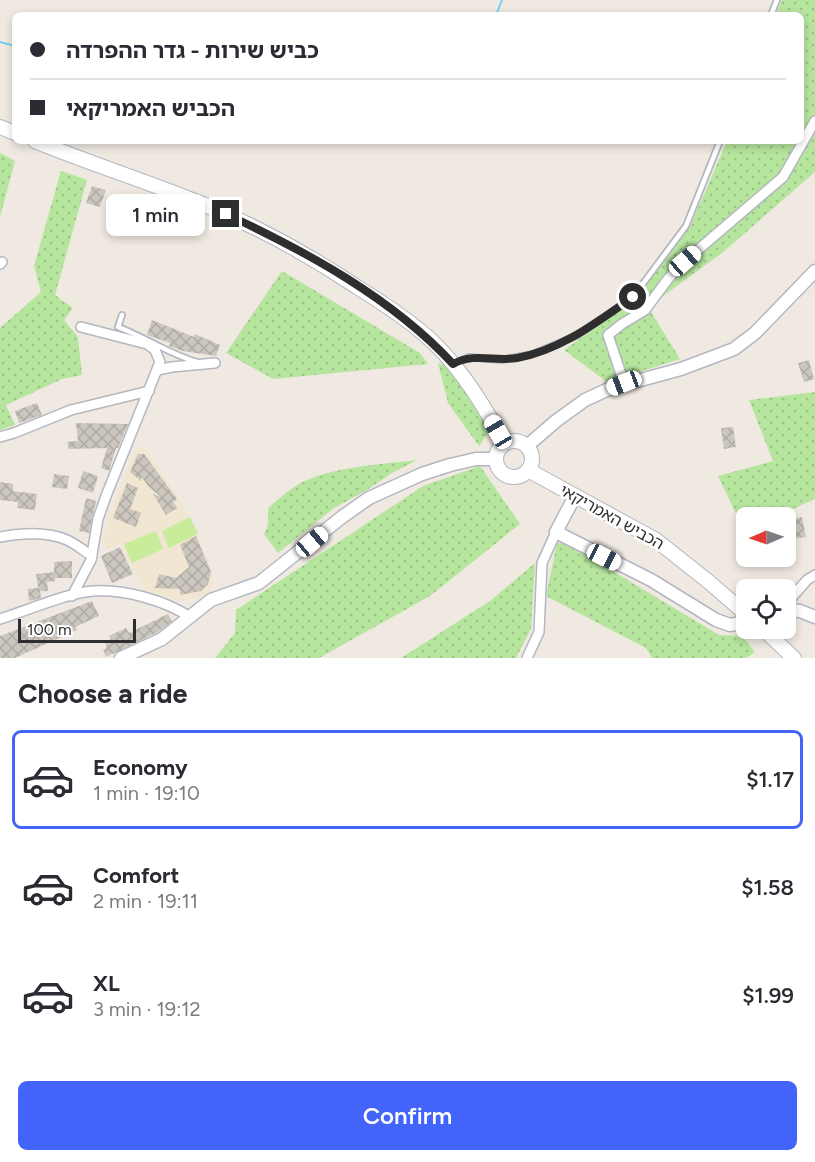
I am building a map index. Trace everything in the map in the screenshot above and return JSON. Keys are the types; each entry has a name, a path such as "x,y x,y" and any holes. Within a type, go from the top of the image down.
{"main road":[{"path":"42,144 79,160 206,205 283,242 374,298 433,342 453,364 466,379 505,443"},
{"path":"516,441 526,446 532,455 528,470 517,476 511,476 500,470 496,459 498,450 505,443 516,441"},
{"name":"הכביש האמריקאי","path":"528,470 639,530 670,550 736,606"},
{"path":"774,639 794,658"}],"street":[{"path":"804,140 815,121"},
{"path":"624,383 608,335 645,310 685,261 783,177 802,144"},
{"path":"526,446 555,421 585,400 624,383 669,372 734,349 755,333 815,271"},
{"path":"72,596 86,573 92,556 98,519 106,496 160,362 159,356 147,344 81,327"},
{"path":"157,370 210,364"},
{"path":"0,437 71,410 149,392"},
{"path":"121,658 162,639 211,600 251,587 265,579 369,498 422,474 450,465 476,459 496,459"},
{"path":"527,658 539,632 542,563 575,496"},
{"path":"556,532 651,580 716,620 730,625 736,624"},
{"path":"0,537 18,534 48,535 68,540 92,556"},
{"path":"796,593 815,575"},
{"path":"0,619 92,591 137,596 162,602 190,617"},
{"path":"796,611 815,617"}],"lane":[{"path":"453,364 469,357 501,360 533,354 578,335 633,297 686,226 719,144"},
{"path":"122,315 118,327 180,357 210,364"}],"shaded area":[{"path":"137,446 145,448 188,513 213,575 210,595 176,600 145,592 120,544 109,550 102,544 108,518"}],"green space":[{"path":"782,0 815,0 815,172 722,253 648,307 680,359 607,382 564,350 635,300 690,227 726,144 804,144 804,12 777,12"},
{"path":"0,153 15,161 0,217"},
{"path":"61,171 87,180 55,295 73,308 64,320 78,337 82,375 62,379 6,405 15,425 0,430 0,328 41,292 34,266"},
{"path":"282,271 420,353 428,364 273,379 226,353"},
{"path":"438,363 471,374 488,433 479,446 448,403"},
{"path":"815,392 815,499 796,508 736,507 736,513 718,476 773,461 749,400"},
{"path":"417,460 334,508 278,553 264,534 269,507 299,484 326,473"},
{"path":"480,466 520,524 430,596 319,658 215,658 235,633 236,610 423,486"},
{"path":"190,517 198,534 169,548 162,531"},
{"path":"156,531 163,549 132,563 124,544"},
{"path":"557,543 566,543 719,635 736,636 736,639 744,639 755,652 746,658 652,658 646,648 546,596"},
{"path":"535,563 531,629 516,658 401,658 490,601"}],"building":[{"path":"92,186 106,190 100,207 86,203"},
{"path":"152,320 220,345 216,356 183,351 169,346 170,343 147,335"},
{"path":"809,360 814,379 804,382 798,363"},
{"path":"37,403 42,415 19,423 15,411"},
{"path":"76,423 128,424 116,448 109,471 101,468 107,448 69,449 67,442 78,441"},
{"path":"733,427 736,447 724,449 721,428"},
{"path":"138,454 144,454 177,499 173,502 177,508 166,515 153,494 161,497 148,486 142,477 141,481 130,472"},
{"path":"83,471 98,476 93,493 78,488"},
{"path":"54,474 69,476 67,489 52,487"},
{"path":"0,482 13,484 13,491 37,494 35,510 17,508 18,502 0,500"},
{"path":"127,483 138,488 130,509 141,513 136,527 113,518"},
{"path":"86,498 96,501 89,533 79,531"},
{"path":"802,517 806,537 796,538 796,518"},
{"path":"196,536 211,572 208,584 201,591 180,595 180,589 155,588 159,574 176,578 189,567 180,545"},
{"path":"120,547 133,574 112,583 101,556"},
{"path":"72,561 72,578 55,578 55,581 47,582 48,591 40,591 41,598 29,601 28,589 38,588 36,574 54,572 54,562"},
{"path":"92,601 99,616 75,627 77,630 15,658 0,658 0,636"},
{"path":"168,614 172,621 158,632 106,657 103,650 107,648 105,642 111,639 109,636 126,628 129,633"}],"waterway":[{"path":"497,12 502,0"},
{"path":"0,42 12,45"}],"route":[{"path":"226,214 283,242 374,298 433,342 453,364 469,357 501,360 533,354 578,335 633,297"}]}
